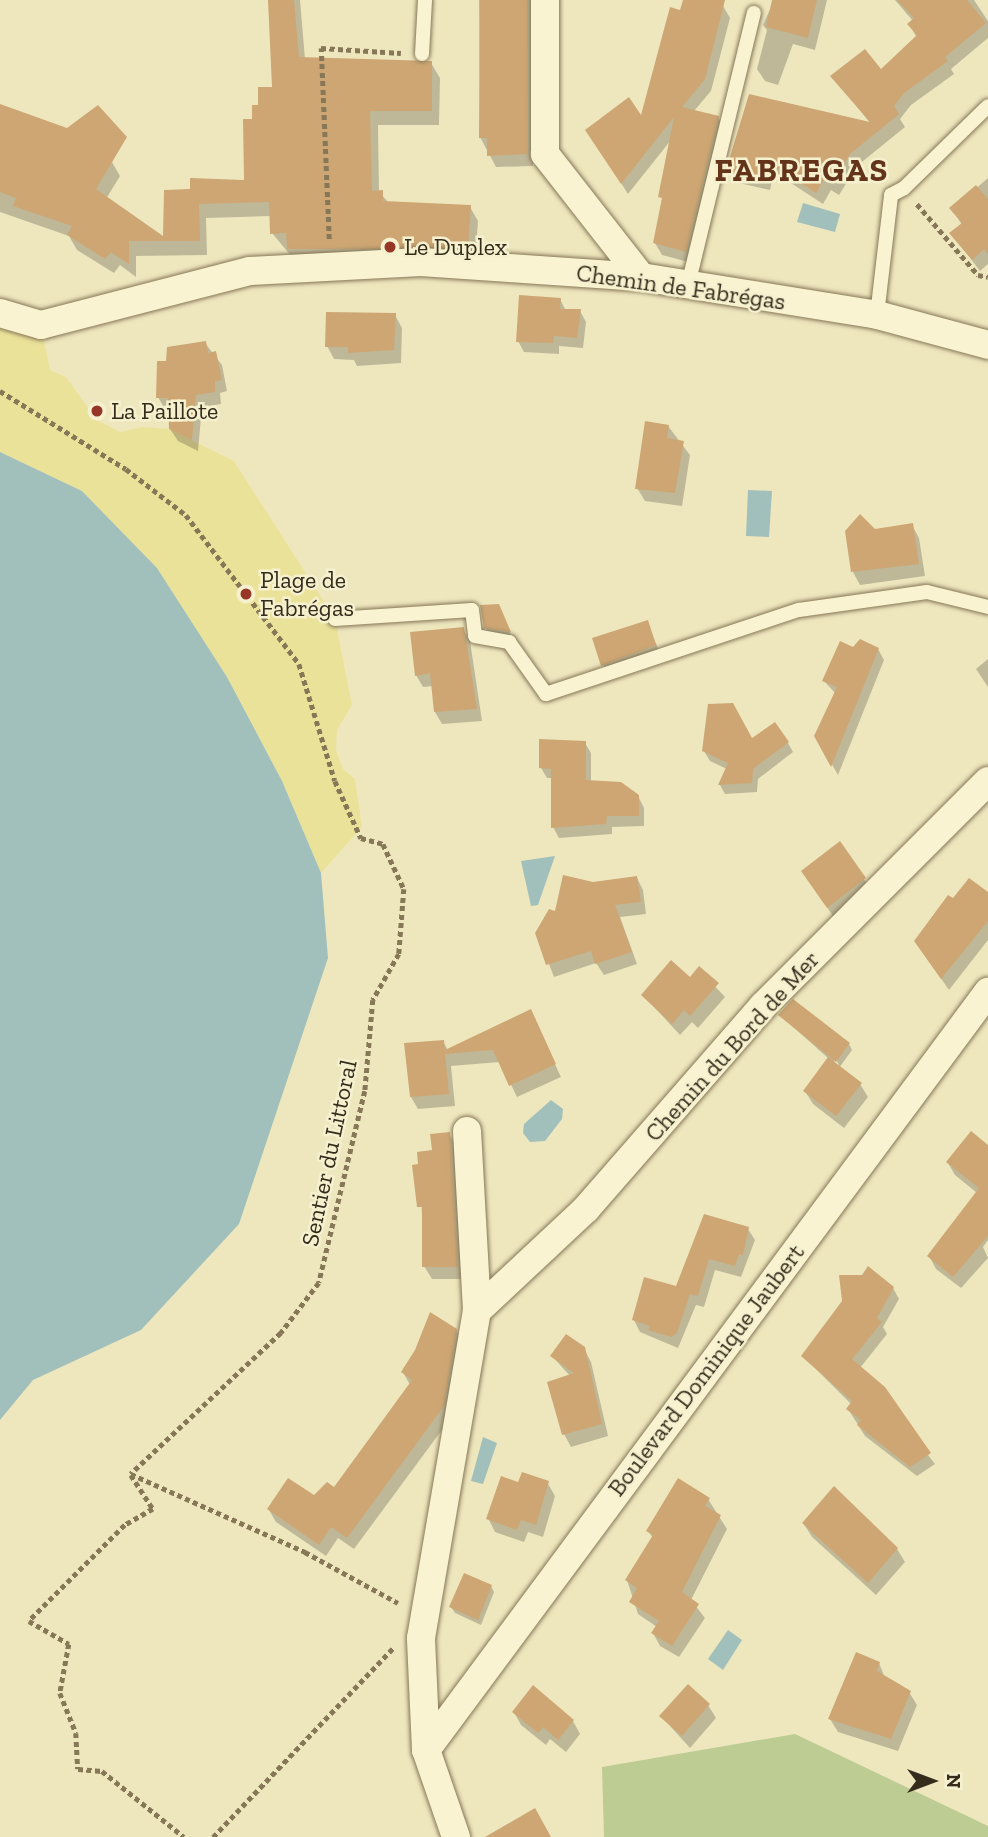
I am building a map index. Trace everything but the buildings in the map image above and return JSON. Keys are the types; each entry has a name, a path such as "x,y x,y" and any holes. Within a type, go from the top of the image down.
{"street":[{"path":"545,0 545,155 641,276"},
{"name":"Chemin de Fabrégas","path":"0,313 41,325 250,271 330,264 421,262 641,276 877,315 988,345"},
{"name":"Chemin du Bord de Mer","path":"477,1311 586,1209 763,1006 988,781"},
{"name":"Boulevard Dominique Jaubert","path":"426,1750 988,992"},
{"path":"456,1837 426,1750 422,1617 477,1311 467,1131"}],"lane":[{"path":"422,54 425,0"},
{"path":"688,285 754,13"},
{"path":"877,315 891,195 904,188 988,107"},
{"path":"335,619 472,610 475,636 509,642 546,694 799,610 927,592 988,607"}],"path":[{"path":"330,264 321,48 422,54"},
{"path":"904,188 978,275 988,277"},
{"name":"Sentier du Littoral","path":"0,391 126,469 186,515 299,664 335,781 361,838 383,844 404,889 399,954 373,1000 365,1091 319,1283 281,1333 131,1474"},
{"path":"131,1474 305,1552 422,1617 213,1837"},
{"path":"131,1474 153,1509 125,1525 29,1621 69,1644 60,1693 76,1733 78,1769 102,1771 184,1837"}],"green space":[{"path":"795,1734 988,1826 988,1837 604,1837 602,1767"}],"sand":[{"name":"Plage de Fabrégas","path":"0,313 41,325 50,370 66,377 97,420 120,432 143,427 169,429 234,461 335,619 352,705 337,730 336,750 343,769 355,779 362,827 321,873 282,781 227,677 157,568 82,491 0,452"}],"water":[{"path":"803,203 840,214 835,232 797,222"},
{"path":"0,452 82,491 157,568 227,677 282,781 321,873 328,958 239,1224 141,1330 33,1380 0,1420"},
{"path":"748,490 772,491 769,537 746,536"},
{"path":"555,856 538,905 531,906 521,861"},
{"path":"551,1100 563,1109 562,1119 545,1141 530,1142 523,1133 524,1124"},
{"path":"483,1437 497,1443 483,1484 471,1481"},
{"path":"728,1630 742,1640 723,1670 708,1659"}],"place":[{"name":"Le Duplex","path":"390,247"},
{"name":"La Paillote","path":"97,411"},
{"name":"Plage de Fabrégas","path":"246,594"}],"district":[{"name":"FABREGAS","path":"802,170"}]}
